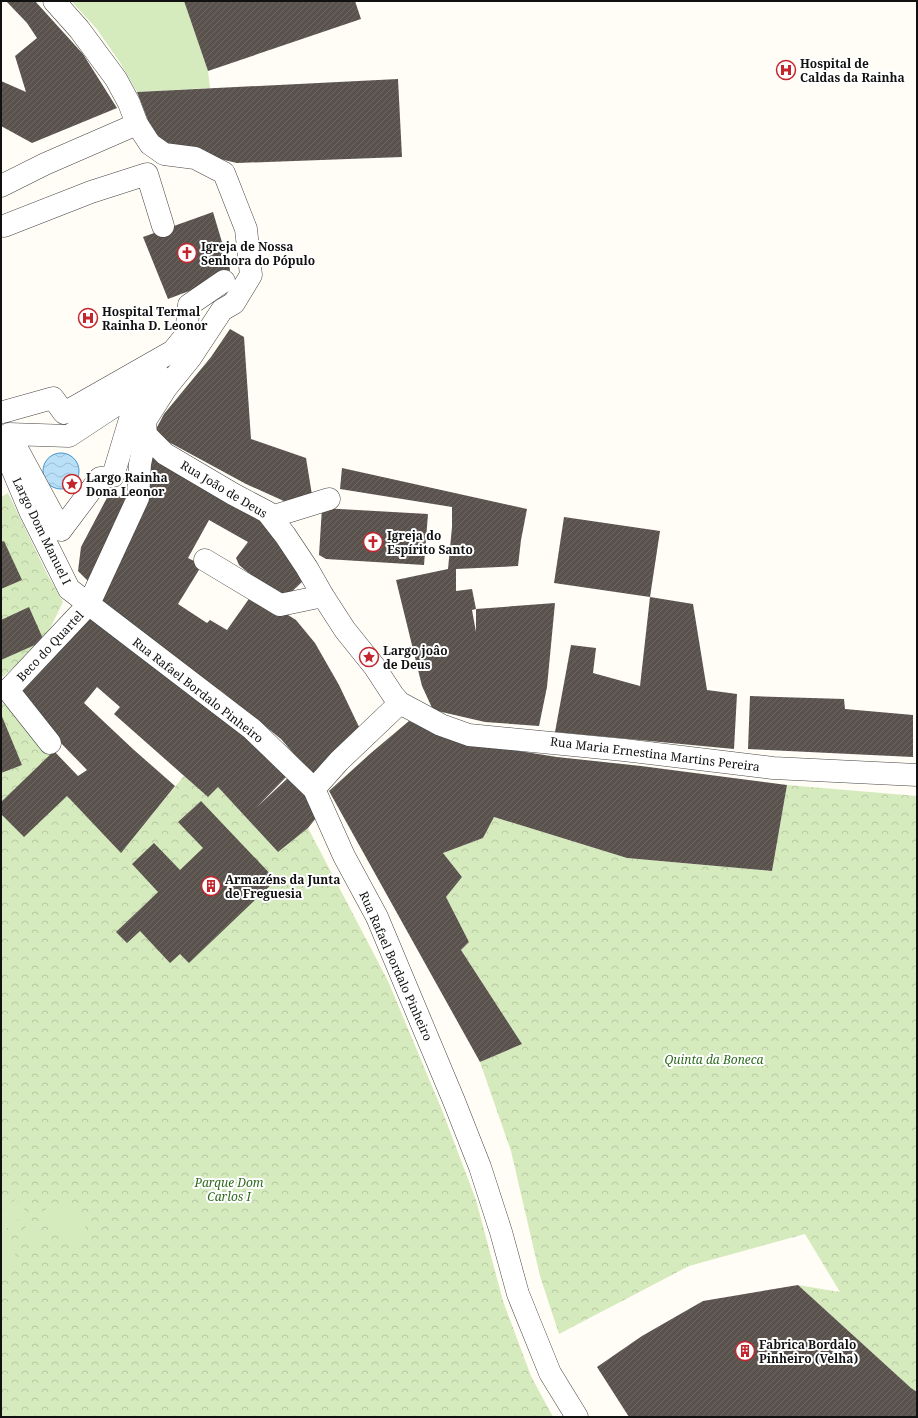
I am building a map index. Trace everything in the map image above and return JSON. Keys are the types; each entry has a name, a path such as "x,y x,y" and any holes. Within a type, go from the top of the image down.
{"street":[{"path":"54,1 79,29 116,79 129,103 137,124 150,144 164,154 195,158 224,173 246,230 251,275 234,303 222,310 191,358 166,388 145,421 146,435 140,464 138,498 89,604"},
{"path":"3,179 44,164 137,124"},
{"path":"4,226 91,192 146,174 163,226"},
{"path":"3,412 53,398 64,413 173,351 186,335 189,305 224,281"},
{"path":"160,376 131,416 113,476 100,478 61,530 5,438 69,436 160,376"},
{"name":"Rua João de Deus","path":"146,435 165,454 267,512 285,535 309,571 345,630 374,666 400,703"},
{"name":"Largo Dom Manuel I","path":"5,438 30,511 69,589 89,604"},
{"path":"271,517 329,499"},
{"path":"205,560 280,605 323,596"},
{"name":"Beco do Quartel","path":"50,743 8,690 89,604"},
{"name":"Rua Rafael Bordalo Pinheiro","path":"89,604 252,729 314,789 344,856 377,917 390,947 480,1167 501,1232 518,1294 550,1373 577,1417"},
{"path":"314,789 339,761 400,703"},
{"name":"Rua Maria Ernestina Martins Pereira","path":"400,703 441,725 469,734 609,748 773,768 917,775"}],"green space":[{"path":"184,1 208,71 210,88 137,92 121,64 96,28 72,2"},
{"path":"8,493 47,574 63,602 44,641 1,678 1,497"},
{"name":"Parque Dom Carlos I","path":"1,701 48,750 54,751 62,791 121,852 184,776 208,797 218,787 278,852 308,828 388,981 442,1110 476,1200 503,1301 531,1376 553,1417 1,1417"},
{"name":"Quinta da Boneca","path":"787,785 917,796 917,1392 798,1285 840,1292 805,1234 689,1266 559,1334 540,1276 511,1151 480,1062 522,1044 461,950 469,942 446,897 462,877 443,853 483,838 494,817 627,858 772,871"},
{"path":"16,1199 27,1213 1,1233 1,1211"},
{"path":"57,1205 67,1206 75,1210 81,1216 84,1223 86,1235 82,1245 75,1254 42,1211"},
{"path":"34,1221 47,1238 38,1247 31,1241 23,1244 16,1235"},
{"path":"11,1239 17,1250 14,1256 15,1264 5,1270 1,1265 1,1246"}],"water":[{"path":"65,453 74,458 78,464 78,478 74,484 65,489 57,489 48,484 44,478 43,467 48,458 54,454"}],"building":[{"path":"6,1 35,1 83,54 117,108 32,143 1,126 1,81 26,92 15,56 37,38 27,23"},
{"path":"184,1 355,1 361,19 208,71"},
{"path":"398,79 402,157 237,163 164,146 154,136 137,92"},
{"name":"Igreja de Nossa Senhora do Pópulo","path":"213,212 230,269 229,276 168,299 143,237"},
{"path":"230,329 244,337 251,439 306,458 312,495 286,502 246,484 165,440 156,429 164,414 211,357"},
{"path":"151,449 261,518 303,581 282,601 239,565 236,558 248,542 209,520 188,558 202,565 178,604 207,623 210,620 227,630 253,593 296,620 315,643 339,685 360,729 313,776 281,739 220,690 191,675 99,601"},
{"path":"342,468 527,509 518,566 456,569 456,591 472,589 476,609 555,603 547,687 539,726 485,722 433,710 422,686 396,580 448,569 452,527 452,507 340,489","holes":["476,609 476,632 472,610"]},
{"path":"110,492 130,499 91,584 78,571 81,547"},
{"name":"Igreja do Espírito Santo","path":"322,508 428,514 424,565 326,559 319,555"},
{"path":"564,517 660,531 650,597 554,583"},
{"path":"4,541 22,580 1,589 1,542"},
{"path":"650,597 693,604 707,690 737,694 734,749 555,732 571,645 596,648 593,673 640,686"},
{"path":"29,607 44,641 1,660 1,620"},
{"path":"89,615 213,710 289,774 256,808 290,776 304,792 316,818 308,828 278,852 218,787 208,797 114,714 120,707 97,687 84,703 175,786 121,853 67,796 24,837 1,814 1,802 54,751 78,776 87,770 56,738 17,690"},
{"path":"750,696 844,699 845,709 913,715 913,757 748,749"},
{"path":"1,714 22,765 1,773"},
{"path":"409,721 463,742 557,757 641,766 787,785 772,871 627,858 494,817 483,838 443,853 462,877 446,897 469,942 461,950 522,1044 480,1062 329,791"},
{"name":"Armazéns da Junta de Freguesia","path":"201,801 276,880 189,963 180,954 170,963 140,931 127,943 116,932 158,892 132,864 154,843 180,870 203,848 178,822"},
{"name":"Fabrica Bordalo Pinheiro (Velha)","path":"798,1285 917,1392 917,1417 629,1417 597,1367 642,1336 703,1301"}],"place":[{"name":"Hospital de Caldas da Rainha","path":"786,70"},
{"name":"Igreja de Nossa Senhora do Pópulo","path":"187,253"},
{"name":"Hospital Termal Rainha D. Leonor","path":"88,318"},
{"name":"Largo Rainha Dona Leonor","path":"72,484"},
{"name":"Igreja do Espírito Santo","path":"373,542"},
{"name":"Largo joâo de Deus","path":"369,657"},
{"name":"Armazéns da Junta de Freguesia","path":"211,886"},
{"name":"Fabrica Bordalo Pinheiro (Velha)","path":"745,1351"}]}
